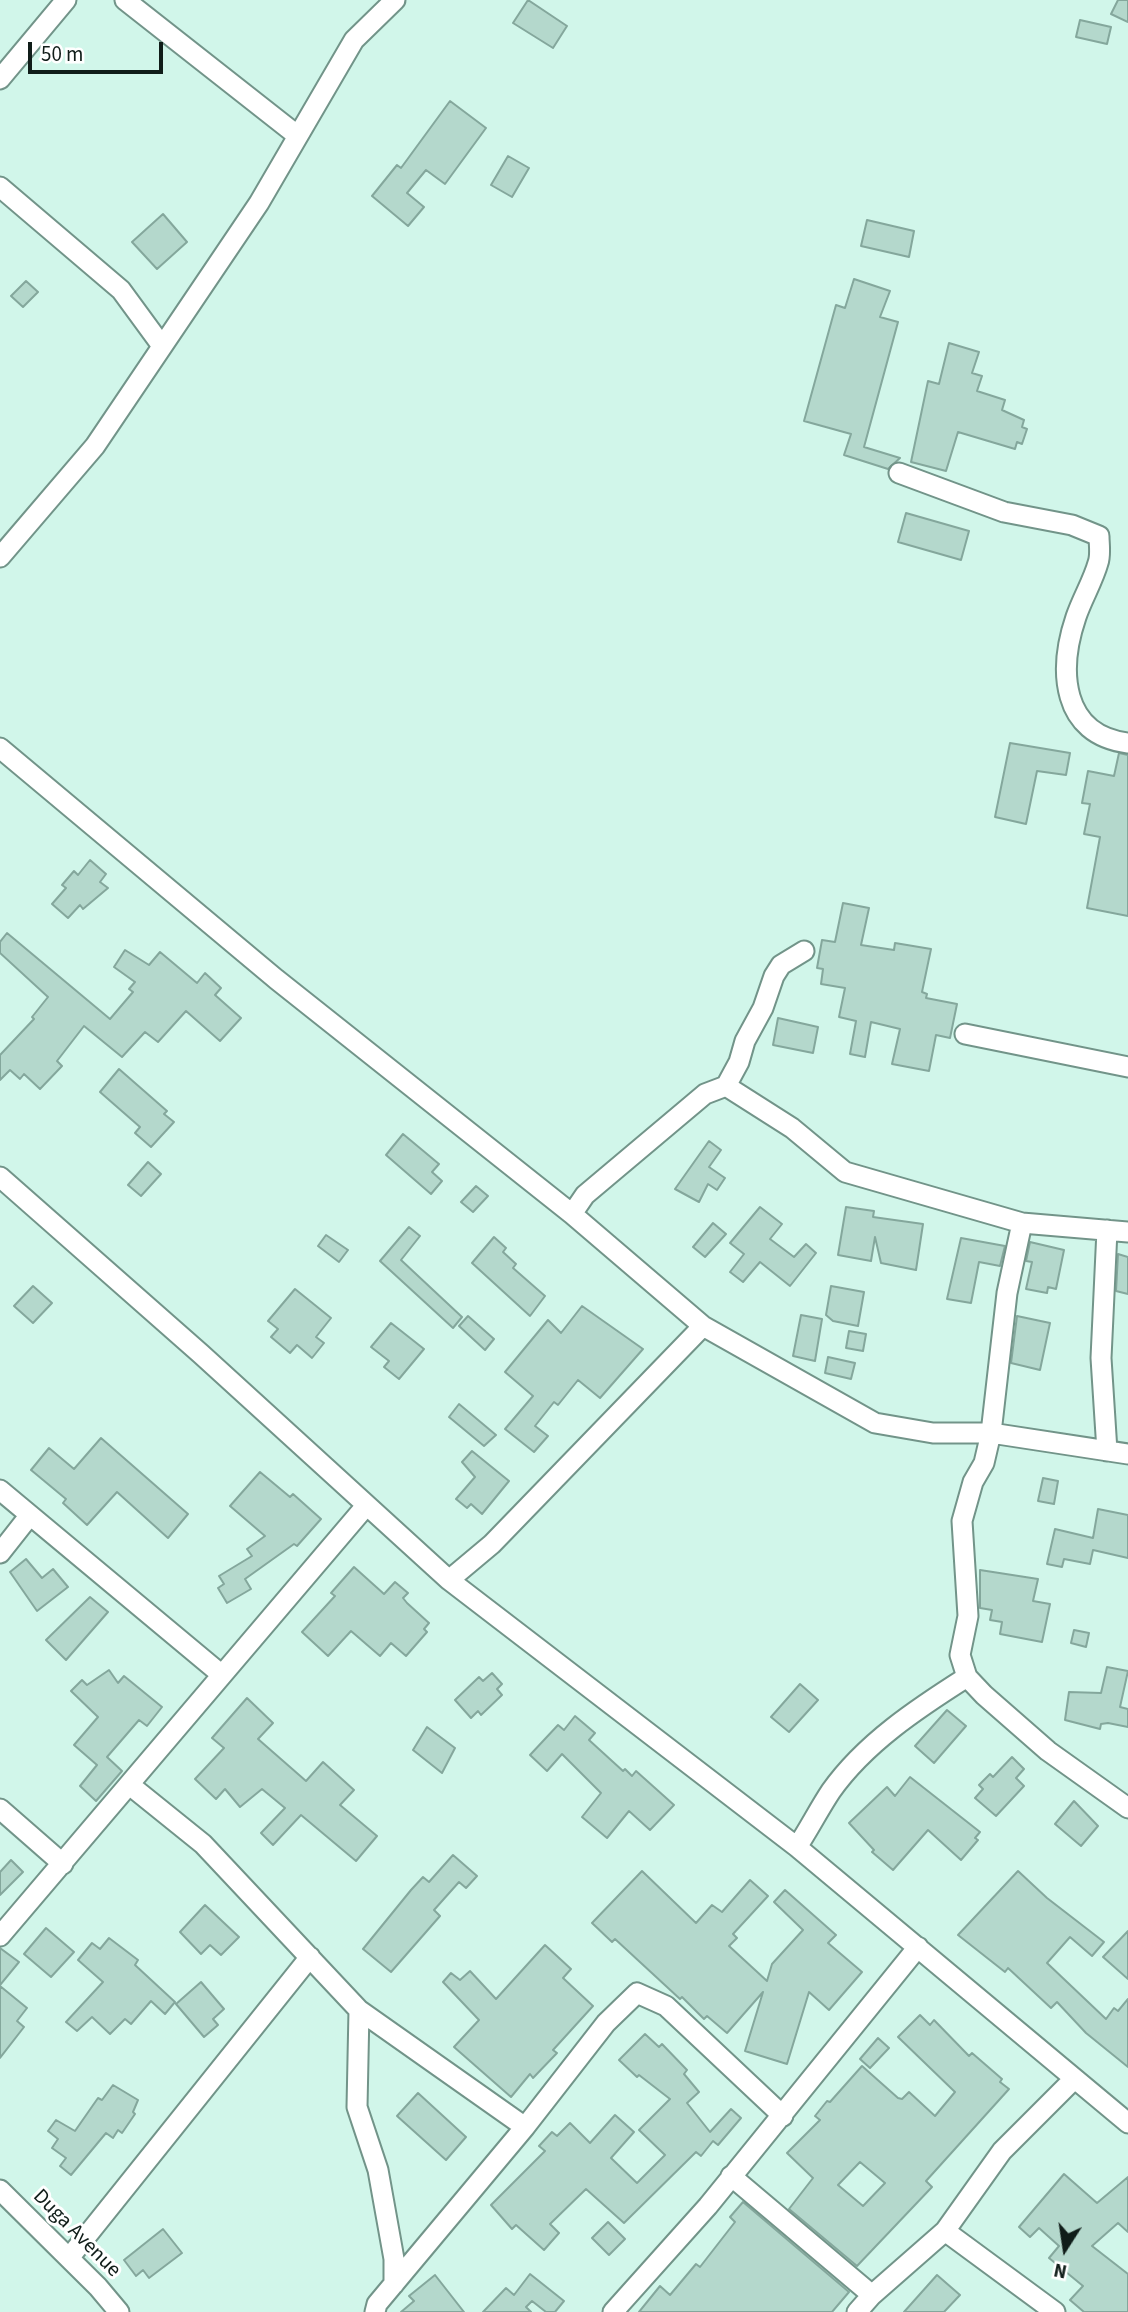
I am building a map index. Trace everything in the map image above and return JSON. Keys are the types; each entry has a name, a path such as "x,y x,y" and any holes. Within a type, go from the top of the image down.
{"street":[{"path":"0,79 66,0"},
{"path":"125,0 298,136"},
{"path":"0,557 95,446 259,203 354,40 395,0"},
{"path":"0,187 121,290 162,346"},
{"path":"899,473 1004,512 1072,525 1099,536 1099,561 1075,619 1065,670 1070,698 1080,720 1099,736 1128,743"},
{"path":"0,748 276,979 572,1214 703,1326 875,1423 933,1433 991,1433 1128,1454"},
{"path":"726,1087 739,1062 745,1041 763,1008 774,976 782,965 804,951"},
{"path":"965,1034 1128,1067"},
{"path":"572,1214 585,1195 696,1101 716,1088 726,1087 792,1128 845,1172 1022,1223 1128,1232"},
{"path":"0,1177 201,1354 365,1507 449,1580 797,1847 1073,2080 1128,2123"},
{"path":"1022,1223 1005,1304 991,1433 984,1463 973,1482 962,1521 968,1616 960,1655 967,1677 1048,1751 1128,1808"},
{"path":"1107,1230 1101,1302 1101,1359 1107,1451"},
{"path":"449,1580 492,1544 703,1326"},
{"path":"0,1490 222,1675"},
{"path":"0,1936 131,1786 365,1507"},
{"path":"0,1553 30,1515"},
{"path":"797,1847 832,1790 877,1742 924,1704 967,1677"},
{"path":"131,1786 203,1844 359,2010 525,2127"},
{"path":"0,1809 63,1864"},
{"path":"613,2312 783,2116 918,1947"},
{"path":"69,2258 310,1957"},
{"path":"375,2312 394,2284 525,2127 606,2023 637,1993 666,2006 783,2116"},
{"path":"359,2010 357,2107 378,2170 394,2259 394,2284"},
{"path":"857,2312 872,2295 945,2231 1002,2151 1073,2080"},
{"path":"731,2176 872,2295"},
{"name":"Duga Avenue","path":"0,2190 119,2312"},
{"path":"945,2231 1055,2312"}],"building":[{"path":"528,0 567,26 553,48 513,23"},
{"path":"1118,0 1128,0 1128,22 1111,14"},
{"path":"1080,20 1111,27 1107,44 1076,37"},
{"path":"450,101 486,128 445,184 426,170 407,193 424,207 408,226 372,196 397,165 401,168"},
{"path":"508,156 529,168 512,197 491,185"},
{"path":"163,214 187,242 157,269 132,242"},
{"path":"867,220 914,231 909,257 861,246"},
{"path":"854,279 890,291 880,317 898,322 864,447 900,458 888,469 844,455 851,434 804,421 836,305 845,308"},
{"path":"26,281 38,292 23,307 11,296"},
{"path":"949,343 979,352 972,373 982,376 977,391 1005,400 1002,410 1024,420 1022,427 1027,429 1022,444 1017,442 1015,449 958,432 946,471 911,462 928,381 939,384"},
{"path":"906,513 969,531 961,560 898,542"},
{"path":"1010,743 1070,753 1066,775 1037,771 1026,824 995,817"},
{"path":"1119,753 1128,755 1128,916 1087,908 1100,837 1084,834 1090,804 1082,803 1088,771 1114,776"},
{"path":"90,860 106,874 100,882 108,888 83,909 80,905 68,918 52,904 66,888 62,885 74,871 78,875"},
{"path":"843,903 869,908 861,945 894,950 895,943 931,949 922,992 927,994 926,998 957,1004 950,1038 936,1035 929,1071 892,1064 900,1029 871,1022 865,1057 850,1054 856,1021 839,1017 845,988 821,984 823,969 817,968 822,940 835,942"},
{"path":"7,933 110,1019 133,992 129,989 135,982 114,967 125,950 149,965 160,952 197,983 205,973 221,988 215,995 241,1018 220,1041 186,1011 158,1042 145,1032 122,1057 84,1026 57,1061 62,1066 40,1089 24,1074 20,1079 10,1070 0,1080 0,1055 34,1019 32,1017 48,997 0,953 0,942"},
{"path":"778,1018 818,1027 813,1053 773,1045"},
{"path":"119,1069 167,1111 164,1114 174,1122 151,1147 135,1133 140,1127 100,1092"},
{"path":"403,1134 439,1164 432,1172 442,1181 431,1194 386,1155"},
{"path":"709,1141 721,1150 709,1167 725,1178 717,1190 708,1184 699,1202 675,1189"},
{"path":"148,1162 161,1174 141,1196 128,1185"},
{"path":"476,1186 488,1196 473,1212 461,1202"},
{"path":"760,1207 782,1224 770,1239 794,1257 806,1244 816,1253 790,1286 760,1262 743,1282 730,1272 744,1254 730,1243"},
{"path":"846,1207 874,1211 873,1217 923,1224 916,1270 881,1263 875,1237 871,1261 838,1255"},
{"path":"713,1223 726,1234 705,1257 693,1247"},
{"path":"409,1227 420,1236 401,1260 462,1317 453,1328 380,1261"},
{"path":"326,1235 348,1250 339,1262 318,1246"},
{"path":"494,1237 506,1248 503,1252 516,1264 513,1268 545,1296 530,1316 472,1263"},
{"path":"961,1238 1005,1246 1000,1266 979,1262 971,1303 947,1299"},
{"path":"1030,1242 1064,1250 1056,1289 1048,1287 1047,1293 1026,1289 1032,1262 1026,1261"},
{"path":"1118,1254 1128,1257 1128,1294 1116,1291"},
{"path":"33,1286 52,1303 33,1323 14,1306"},
{"path":"831,1286 864,1292 858,1326 833,1321 826,1315"},
{"path":"295,1289 331,1318 316,1337 324,1343 312,1358 297,1345 290,1353 271,1337 278,1329 268,1321"},
{"path":"582,1306 643,1349 600,1398 578,1380 558,1405 554,1402 535,1426 548,1436 534,1452 505,1429 533,1396 505,1372 548,1320 561,1333"},
{"path":"801,1315 822,1319 815,1361 793,1356"},
{"path":"468,1316 494,1339 485,1350 459,1326"},
{"path":"1017,1316 1050,1323 1040,1370 1011,1363"},
{"path":"391,1323 424,1349 399,1379 384,1367 389,1361 371,1347"},
{"path":"849,1331 866,1334 863,1351 846,1348"},
{"path":"828,1357 855,1363 851,1379 825,1373"},
{"path":"459,1404 496,1435 484,1446 449,1417"},
{"path":"101,1438 188,1514 168,1538 117,1492 87,1525 63,1503 66,1499 31,1470 49,1448 74,1469"},
{"path":"472,1451 509,1481 482,1514 471,1504 467,1508 456,1499 475,1477 462,1462"},
{"path":"260,1472 290,1497 293,1494 321,1519 297,1546 294,1544 245,1579 251,1589 227,1603 218,1588 224,1584 219,1576 252,1556 247,1549 265,1536 230,1506"},
{"path":"1043,1478 1058,1481 1054,1504 1038,1501"},
{"path":"1098,1509 1128,1515 1128,1558 1093,1550 1090,1564 1064,1559 1062,1567 1047,1564 1055,1529 1093,1538"},
{"path":"26,1559 42,1578 53,1569 68,1587 37,1611 10,1572"},
{"path":"354,1567 384,1594 395,1582 408,1593 403,1598 407,1603 429,1623 424,1629 427,1632 406,1656 391,1643 380,1656 351,1631 328,1656 302,1632 335,1596 331,1593"},
{"path":"980,1570 1038,1579 1033,1601 1050,1604 1042,1642 1000,1634 1002,1622 990,1620 992,1610 980,1608"},
{"path":"90,1597 108,1612 66,1660 46,1640"},
{"path":"1074,1630 1089,1633 1086,1647 1071,1643"},
{"path":"1107,1667 1128,1671 1120,1707 1128,1709 1128,1727 1108,1723 1101,1724 1100,1729 1065,1720 1069,1692 1101,1693"},
{"path":"109,1670 118,1683 124,1676 162,1707 147,1726 139,1720 107,1757 122,1771 96,1801 80,1786 97,1765 74,1745 98,1717 71,1691 82,1680 87,1685"},
{"path":"492,1673 502,1684 497,1689 502,1695 481,1715 478,1711 471,1718 455,1700 479,1677 483,1681"},
{"path":"800,1684 818,1700 789,1732 771,1717"},
{"path":"247,1698 273,1723 258,1739 306,1781 323,1762 354,1790 340,1805 377,1836 356,1861 301,1815 273,1845 261,1833 285,1808 262,1789 240,1807 225,1789 216,1799 195,1779 224,1748 212,1738"},
{"path":"947,1710 966,1726 934,1763 915,1746"},
{"path":"575,1716 595,1733 589,1740 623,1771 625,1769 632,1776 636,1771 674,1805 650,1830 629,1811 607,1838 582,1817 601,1793 562,1754 547,1771 530,1755 558,1725 564,1730"},
{"path":"427,1727 455,1748 442,1773 413,1750"},
{"path":"1012,1757 1024,1769 1016,1778 1024,1786 996,1816 975,1798 983,1789 979,1785 990,1774 993,1777"},
{"path":"910,1777 980,1832 975,1838 978,1840 961,1860 928,1830 893,1870 872,1852 874,1850 849,1823 887,1787 895,1796"},
{"path":"1074,1801 1098,1826 1081,1846 1055,1824"},
{"path":"453,1855 477,1876 466,1888 459,1882 434,1910 440,1916 391,1972 363,1949 423,1877 429,1882"},
{"path":"11,1860 23,1872 0,1895 0,1872"},
{"path":"642,1871 696,1923 712,1905 722,1912 750,1880 768,1896 733,1934 737,1938 729,1946 767,1981 772,1964 803,1930 774,1902 785,1890 836,1935 828,1943 862,1972 829,2010 809,1992 787,2064 745,2051 763,1992 727,2033 707,2016 704,2019 615,1939 612,1942 592,1923"},
{"path":"1018,1871 1047,1898 1104,1942 1092,1956 1070,1937 1047,1963 1106,2019 1114,2008 1118,2011 1128,1999 1128,2067 1086,2033 1057,2002 1051,2008 1008,1968 1005,1972 958,1935"},
{"path":"205,1905 239,1937 221,1955 210,1945 201,1954 180,1932"},
{"path":"46,1928 74,1952 51,1977 24,1954"},
{"path":"1128,1931 1128,1979 1103,1957"},
{"path":"109,1938 138,1960 135,1965 175,2002 165,2014 151,2001 131,2024 125,2019 110,2034 92,2017 77,2031 66,2022 103,1982 78,1960 92,1943 100,1949"},
{"path":"545,1945 571,1969 563,1978 593,2006 553,2050 557,2053 533,2078 530,2074 511,2097 454,2047 479,2020 443,1982 451,1973 460,1980 470,1971 496,1999"},
{"path":"0,1948 19,1962 0,1985"},
{"path":"201,1982 224,2009 213,2019 218,2025 204,2037 176,2004"},
{"path":"0,1986 27,2008 17,2021 24,2027 0,2058"},
{"path":"920,2015 930,2025 934,2020 969,2056 972,2053 1002,2079 1000,2082 1009,2089 926,2181 932,2187 857,2266 789,2209 813,2178 787,2153 820,2120 815,2116 827,2101 830,2102 862,2066 898,2098 902,2099 909,2092 935,2116 955,2092 898,2037","holes":["860,2162 885,2183 863,2206 838,2185"]},
{"path":"645,2034 659,2047 662,2044 687,2070 684,2074 699,2092 687,2103 710,2132 731,2109 741,2118 718,2145 713,2141 701,2156 696,2152 624,2223 586,2189 550,2224 559,2233 544,2250 516,2225 512,2229 491,2205 545,2151 539,2146 552,2132 557,2136 570,2123 590,2143 615,2115 634,2132 611,2158 637,2183 665,2155 639,2130 670,2099 639,2075 637,2077 619,2060"},
{"path":"878,2038 889,2048 870,2068 860,2059"},
{"path":"113,2085 138,2100 133,2112 135,2114 122,2133 118,2130 113,2138 106,2133 71,2175 60,2166 66,2158 52,2148 58,2139 48,2131 56,2120 75,2131 98,2098 102,2100"},
{"path":"418,2093 466,2137 446,2160 397,2116"},
{"path":"1064,2174 1097,2203 1128,2177 1128,2232 1118,2223 1092,2246 1128,2274 1128,2312 1084,2312 1070,2300 1083,2286 1049,2258 1059,2246 1039,2228 1030,2237 1019,2227"},
{"path":"743,2202 849,2292 832,2312 639,2312 660,2286 670,2295 696,2264 700,2267 735,2222 730,2217"},
{"path":"608,2222 625,2239 609,2255 592,2238"},
{"path":"163,2229 182,2253 149,2278 143,2270 136,2276 124,2260"},
{"path":"530,2274 564,2301 555,2312 546,2312 532,2301 526,2307 531,2312 483,2312 506,2288 514,2295"},
{"path":"435,2275 464,2312 401,2312 414,2301 409,2296"},
{"path":"937,2275 960,2295 944,2312 904,2312"}]}
